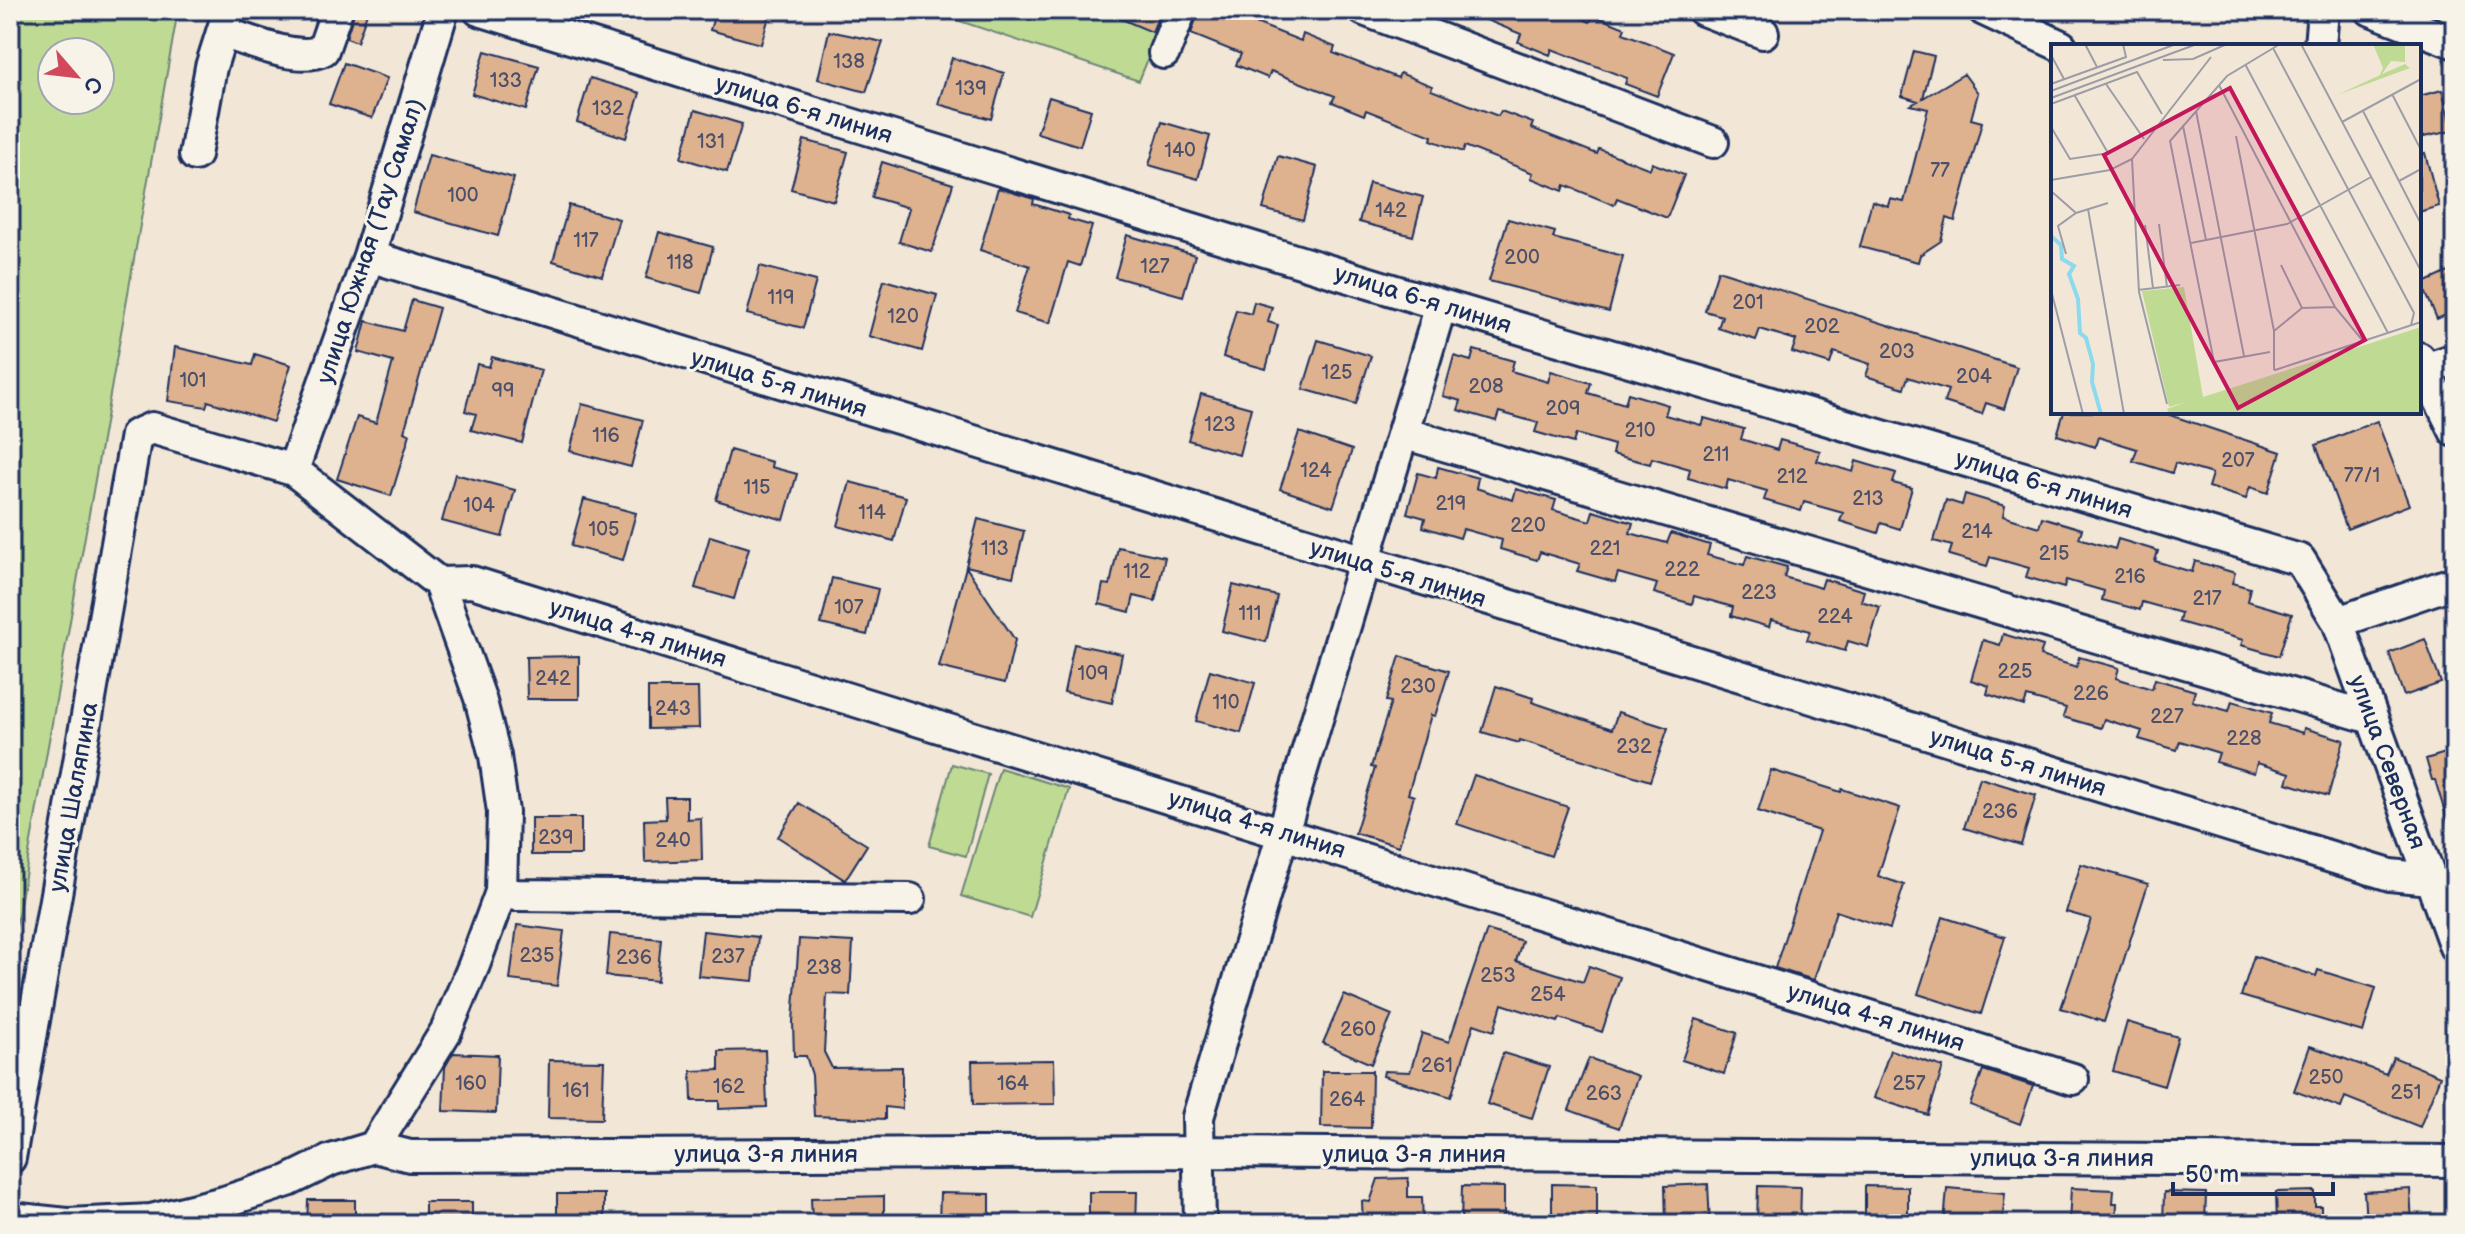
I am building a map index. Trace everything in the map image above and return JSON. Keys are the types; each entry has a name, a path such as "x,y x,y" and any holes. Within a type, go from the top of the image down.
{"street":[{"path":"195,155 211,67 226,21 299,55 313,55 323,50 337,10"},
{"name":"улица Южная (Тау Самал)","path":"293,470 369,256 443,10"},
{"name":"улица 6-я линия","path":"479,10 1441,305 2300,560 2338,622"},
{"path":"1164,53 1181,10"},
{"path":"1364,10 1713,142"},
{"path":"1703,10 1763,33"},
{"path":"1984,10 2057,44"},
{"path":"2320,44 2323,10"},
{"path":"2371,10 2455,43"},
{"name":"улица 5-я линия","path":"369,256 2390,875 2430,879"},
{"path":"1200,1224 1198,1117 1441,305"},
{"path":"2455,359 2422,364 2455,431"},
{"name":"улица Шаляпина","path":"10,1158 136,435 152,428 293,470"},
{"path":"1403,433 2372,718"},
{"path":"10,1218 68,1224 151,1220 224,1202 288,1181 331,1160 374,1147 446,1031 474,965 501,892 503,812 495,756 480,698 439,583 293,470"},
{"name":"улица 4-я линия","path":"439,583 472,582 2073,1079"},
{"path":"2338,622 2455,582"},
{"name":"улица Северная","path":"2338,622 2455,947"},
{"path":"501,892 516,895 910,899"},
{"name":"улица 3-я линия","path":"374,1147 410,1156 1199,1152 2455,1161"}],"green space":[{"path":"10,10 178,10 10,961"},
{"path":"927,10 1168,10 1139,81"},
{"path":"952,764 988,774 966,856 929,846"},
{"path":"1000,768 1069,789 1030,917 961,896"}],"building":[{"path":"355,10 368,10 357,42 346,38"},
{"path":"716,10 771,10 761,44 710,30"},
{"path":"1100,10 1161,10 1152,32"},
{"path":"1199,10 1235,10 1233,14 1301,41 1303,34 1335,47 1333,53 1398,78 1400,73 1432,86 1431,90 1498,116 1501,111 1533,123 1531,128 1597,154 1599,149 1650,169 1652,163 1684,175 1667,218 1617,198 1614,205 1565,185 1563,191 1531,178 1533,173 1465,146 1463,152 1366,110 1364,115 1332,102 1335,96 1271,71 1268,78 1236,65 1241,54 1191,34"},
{"path":"1462,10 1562,10 1590,22 1593,15 1625,28 1623,33 1674,53 1657,96 1625,84 1627,78 1552,49 1550,55 1518,42 1521,34"},
{"path":"829,31 883,42 866,92 818,79"},
{"path":"485,51 539,66 526,110 472,94"},
{"path":"1914,51 1934,56 1923,98 1964,74 1978,93 1971,119 1982,122 1955,221 1947,218 1941,241 1920,255 1918,262 1860,247 1872,201 1888,206 1890,199 1904,202 1928,109 1911,105 1918,101 1902,96"},
{"path":"952,58 1004,73 991,119 938,104"},
{"path":"344,63 387,78 372,118 329,104"},
{"path":"590,78 640,93 626,138 577,122"},
{"path":"2442,90 2452,131 2421,138 2421,95"},
{"path":"1049,97 1091,110 1080,146 1037,133"},
{"path":"695,110 742,124 727,172 681,158"},
{"path":"1162,122 1210,136 1198,179 1149,165"},
{"path":"804,140 848,152 834,201 791,189"},
{"path":"2425,153 2439,206 2421,211 2421,154"},
{"path":"429,155 514,178 498,236 413,212"},
{"path":"1278,156 1317,167 1303,220 1263,209"},
{"path":"882,162 953,184 932,252 899,242 909,208 872,197"},
{"path":"1369,183 1423,197 1413,236 1359,222"},
{"path":"998,188 1034,199 1033,204 1092,226 1080,266 1068,262 1050,323 1015,313 1030,266 980,250"},
{"path":"569,205 619,219 602,276 553,261"},
{"path":"1508,219 1555,232 1553,238 1623,256 1609,312 1489,281"},
{"path":"659,232 713,247 701,293 646,278"},
{"path":"1127,235 1195,255 1183,296 1115,277"},
{"path":"760,266 816,281 803,328 747,314"},
{"path":"2455,269 2455,311 2437,319 2422,284"},
{"path":"1718,270 2017,367 2004,409 1986,403 1982,414 1944,402 1948,390 1908,377 1904,388 1866,376 1870,364 1834,352 1830,364 1792,352 1796,340 1760,329 1756,340 1718,328 1722,316 1705,311"},
{"path":"884,280 937,295 922,351 869,336"},
{"path":"412,300 439,308 404,432 410,434 391,496 337,479 357,417 376,423 393,362 358,352 366,321 403,331"},
{"path":"1254,302 1272,307 1268,322 1278,325 1266,369 1223,357 1236,310 1251,314"},
{"path":"1318,340 1371,356 1356,404 1303,389"},
{"path":"175,347 252,365 255,354 291,365 273,422 208,401 206,407 168,401"},
{"path":"1474,350 1514,361 1511,371 1548,382 1551,371 1591,383 1588,393 1625,404 1628,393 1668,405 1665,415 1701,425 1704,418 1744,429 1741,439 1777,450 1780,440 1820,451 1817,461 1853,472 1856,461 1896,473 1893,483 1912,488 1900,529 1881,523 1878,533 1840,521 1843,513 1804,502 1801,511 1764,500 1767,491 1728,480 1726,489 1688,478 1690,469 1652,458 1650,464 1612,454 1614,445 1576,434 1573,443 1535,432 1538,423 1499,412 1496,421 1458,410 1461,401 1443,396 1454,356 1471,361"},
{"path":"492,357 541,370 522,443 471,430 476,414 465,411 477,364 489,367"},
{"path":"1201,394 1251,408 1239,455 1188,440"},
{"path":"582,404 643,420 631,467 570,451"},
{"path":"2063,414 2167,414 2281,452 2268,493 2250,487 2246,499 2208,487 2212,474 2175,463 2172,473 2133,461 2137,449 2098,437 2095,447 2057,435"},
{"path":"2377,421 2409,505 2347,529 2316,445"},
{"path":"1299,432 1352,450 1333,507 1280,489"},
{"path":"730,450 772,462 771,467 797,474 784,520 716,500"},
{"path":"1438,467 1478,478 1476,488 1513,500 1516,489 1556,500 1553,510 1590,521 1593,511 1633,523 1630,533 1667,543 1671,533 1710,545 1707,555 1744,565 1747,556 1787,567 1784,577 1821,588 1824,579 1864,591 1861,601 1880,607 1868,647 1848,641 1845,651 1807,640 1810,631 1771,620 1769,627 1731,616 1733,607 1694,596 1692,604 1654,593 1657,584 1618,573 1615,582 1577,571 1580,564 1540,552 1537,560 1500,549 1502,540 1463,529 1460,538 1423,527 1425,518 1407,513 1418,473 1436,478"},
{"path":"455,474 515,490 502,537 442,521"},
{"path":"850,482 906,497 894,541 838,526"},
{"path":"1965,494 2005,506 2003,516 2039,527 2042,517 2082,529 2079,538 2115,549 2118,539 2158,551 2155,561 2192,572 2195,561 2235,573 2232,583 2250,588 2247,601 2292,614 2279,656 2241,645 2243,640 2179,622 2181,613 2142,602 2140,610 2102,600 2104,591 2066,580 2064,588 2026,577 2029,568 1990,557 1987,566 1949,555 1952,546 1934,541 1946,500 1962,505"},
{"path":"584,499 636,513 623,560 571,546"},
{"path":"978,519 1024,531 1013,577 966,566"},
{"path":"710,536 749,548 734,599 695,588"},
{"path":"1118,547 1165,557 1155,601 1134,596 1130,612 1099,604 1103,584 1110,585"},
{"path":"966,567 1015,640 1005,683 939,667"},
{"path":"832,578 878,589 867,635 821,624"},
{"path":"1233,585 1277,596 1266,642 1222,631"},
{"path":"2003,634 2043,646 2040,656 2077,667 2079,657 2119,668 2116,678 2152,689 2155,679 2195,691 2192,701 2229,711 2232,701 2272,713 2269,723 2303,733 2304,728 2344,740 2328,796 2287,783 2290,773 2257,763 2254,773 2216,762 2219,753 2180,741 2177,750 2139,739 2142,731 2104,719 2101,728 2063,717 2066,708 2027,697 2024,706 1987,694 1989,686 1971,680 1983,640 2000,645"},
{"path":"2425,639 2441,683 2404,696 2389,653"},
{"path":"1074,644 1122,654 1112,703 1064,692"},
{"path":"579,656 579,699 527,699 526,657"},
{"path":"1400,656 1449,671 1435,716 1431,715 1408,794 1414,796 1399,846 1355,833 1375,768 1371,767 1391,702 1386,701"},
{"path":"1210,670 1255,683 1241,733 1196,721"},
{"path":"1496,686 1533,698 1532,702 1612,729 1618,712 1668,728 1650,781 1520,740 1519,743 1482,732"},
{"path":"648,688 698,688 699,728 648,729"},
{"path":"2455,750 2455,831 2451,832 2426,759"},
{"path":"1771,770 1900,808 1878,876 1904,885 1890,929 1836,911 1814,980 1775,968 1819,831 1758,811"},
{"path":"1474,775 1568,807 1551,856 1457,824"},
{"path":"1980,778 2036,795 2021,845 1964,828"},
{"path":"665,797 687,797 687,819 701,818 702,860 645,862 644,820 666,819"},
{"path":"799,803 867,845 845,880 778,837"},
{"path":"531,818 581,818 581,855 531,855"},
{"path":"2081,864 2148,884 2104,1022 2061,1008 2091,919 2066,912"},
{"path":"1943,917 2005,937 1981,1014 1918,994"},
{"path":"517,925 564,931 557,986 510,980"},
{"path":"1487,930 1522,941 1516,961 1583,982 1589,966 1620,977 1602,1032 1502,1004 1494,1031 1474,1024 1451,1097 1383,1076 1384,1071 1410,1072 1422,1033 1449,1042"},
{"path":"703,931 758,937 753,981 698,976"},
{"path":"610,934 661,939 657,981 606,976"},
{"path":"799,939 853,942 850,995 827,994 824,1052 832,1068 902,1067 902,1109 885,1107 885,1119 814,1116 812,1075 806,1056 794,1056 793,1022"},
{"path":"2254,956 2316,976 2318,970 2376,988 2363,1032 2241,996"},
{"path":"1344,995 1392,1015 1371,1064 1323,1043"},
{"path":"1696,1019 1737,1033 1724,1074 1682,1060"},
{"path":"2127,1022 2178,1037 2164,1086 2113,1071"},
{"path":"2310,1046 2386,1074 2393,1057 2440,1076 2420,1127 2345,1097 2341,1108 2294,1091"},
{"path":"765,1050 767,1107 719,1109 719,1101 692,1101 691,1071 719,1070 719,1051"},
{"path":"1890,1050 1943,1067 1928,1115 1874,1098"},
{"path":"453,1053 498,1055 496,1113 443,1111 445,1067"},
{"path":"1503,1053 1549,1067 1532,1118 1487,1104"},
{"path":"1589,1058 1638,1076 1619,1128 1569,1110"},
{"path":"549,1060 604,1061 602,1119 548,1118"},
{"path":"1054,1060 1055,1104 973,1105 972,1061"},
{"path":"1983,1070 2033,1086 2020,1124 1970,1105"},
{"path":"1322,1071 1372,1071 1371,1128 1321,1127"},
{"path":"1408,1178 1408,1197 1422,1197 1423,1224 1363,1224 1362,1201 1370,1202 1378,1179"},
{"path":"1552,1184 1597,1185 1597,1224 1552,1224"},
{"path":"1708,1184 1710,1224 1666,1224 1665,1186"},
{"path":"1462,1186 1504,1187 1504,1224 1461,1224"},
{"path":"1758,1186 1801,1187 1800,1224 1757,1224"},
{"path":"1865,1186 1908,1187 1908,1224 1865,1224"},
{"path":"1947,1188 2005,1193 2002,1224 1944,1224"},
{"path":"2071,1188 2114,1190 2116,1224 2069,1224"},
{"path":"2410,1189 2412,1224 2366,1224 2364,1192"},
{"path":"2315,1191 2315,1206 2321,1206 2321,1224 2277,1224 2276,1192"},
{"path":"1089,1192 1137,1192 1136,1224 1089,1224"},
{"path":"2164,1192 2206,1193 2205,1224 2163,1224"},
{"path":"940,1193 990,1194 990,1224 939,1224"},
{"path":"557,1194 604,1194 604,1224 557,1224"},
{"path":"884,1196 884,1223 812,1224 811,1198"},
{"path":"308,1200 355,1200 355,1224 307,1224"},
{"path":"425,1202 472,1202 472,1224 425,1224"}]}
